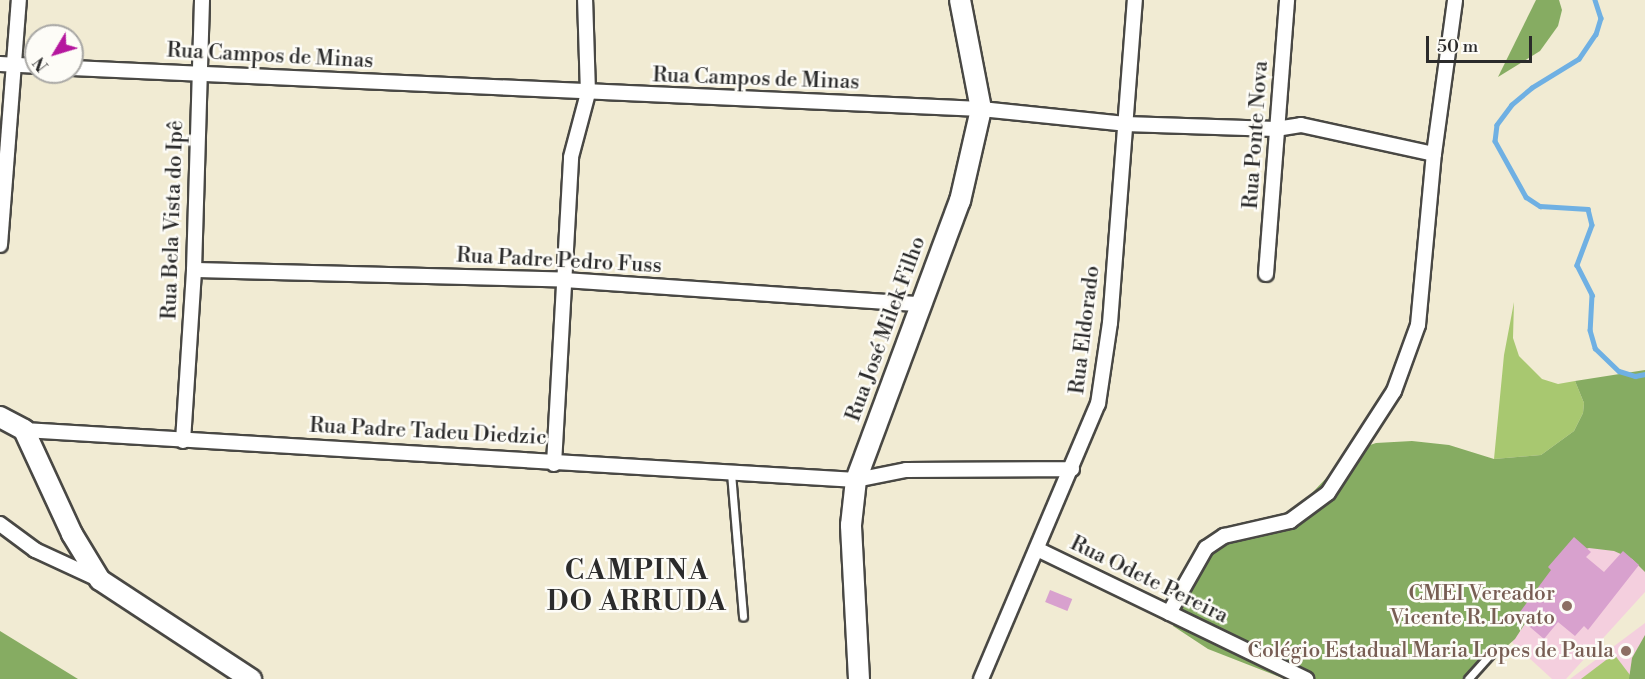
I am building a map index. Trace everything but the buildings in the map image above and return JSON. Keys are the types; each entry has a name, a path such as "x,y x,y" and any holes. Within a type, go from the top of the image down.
{"street":[{"path":"0,245 19,0"},
{"name":"Rua Bela Vista do Ipê","path":"183,441 195,270 202,0"},
{"path":"554,464 571,158 588,93 585,0"},
{"name":"Rua José Milek Filho","path":"859,679 852,525 856,480 960,201 981,109 960,0"},
{"name":"Rua Eldorado","path":"981,679 1039,550 1100,393 1110,323 1135,0"},
{"name":"Rua Ponte Nova","path":"1266,274 1287,0"},
{"path":"1169,613 1206,548 1224,536 1290,521 1328,494 1394,391 1418,325 1434,154 1455,0"},
{"path":"0,64 24,65"},
{"name":"Rua Campos de Minas","path":"84,68 981,109 1125,124 1276,129 1301,124 1434,154"},
{"name":"Rua Padre Pedro Fuss","path":"195,270 564,280 920,304"},
{"name":"Rua Padre Tadeu Diedzic","path":"0,417 24,430 554,464 856,480 906,470 1072,469"},
{"path":"24,430 72,534 100,580"},
{"path":"0,524 35,550 100,580 251,679"},
{"name":"Rua Odete Pereira","path":"1039,550 1306,679"}],"lane":[{"path":"731,473 742,616"},
{"path":"1468,679 1494,650"}],"shaded area":[{"name":"CMEI Vereador Vicente R. Lovato","path":"1589,510 1645,561 1645,592 1566,679 1552,679 1489,621"},
{"name":"Colégio Estadual Maria Lopes de Paula","path":"1645,623 1645,679 1570,679"}],"green space":[{"path":"1536,0 1559,0 1562,10 1558,26 1540,51 1498,77"},
{"path":"1514,302 1513,338 1519,356 1542,379 1558,384 1575,381 1584,403 1583,413 1574,431 1541,455 1494,459 1504,355"},
{"path":"1645,370 1645,572 1632,559 1614,551 1589,548 1571,553 1515,639 1470,679 1285,679 1208,649 1173,626 1183,597 1209,548 1294,512 1352,451 1376,443 1412,441 1449,445 1494,459 1541,455 1574,431 1583,413 1584,403 1575,381"},
{"path":"0,631 78,679 0,679"},
{"path":"1645,635 1645,679 1629,679 1632,658"},
{"path":"1614,654 1633,679 1581,679"}],"waterway":[{"path":"1595,0 1601,18 1596,34 1579,59 1532,88 1512,105 1497,125 1495,141 1526,197 1540,206 1588,209 1592,225 1577,265 1592,295 1590,330 1595,348 1619,371 1635,376 1645,374"}],"place":[{"name":"CMEI Vereador Vicente R. Lovato","path":"1567,606"},
{"name":"Colégio Estadual Maria Lopes de Paula","path":"1626,651"}],"district":[{"name":"CAMPINA DO ARRUDA","path":"637,586"}]}
